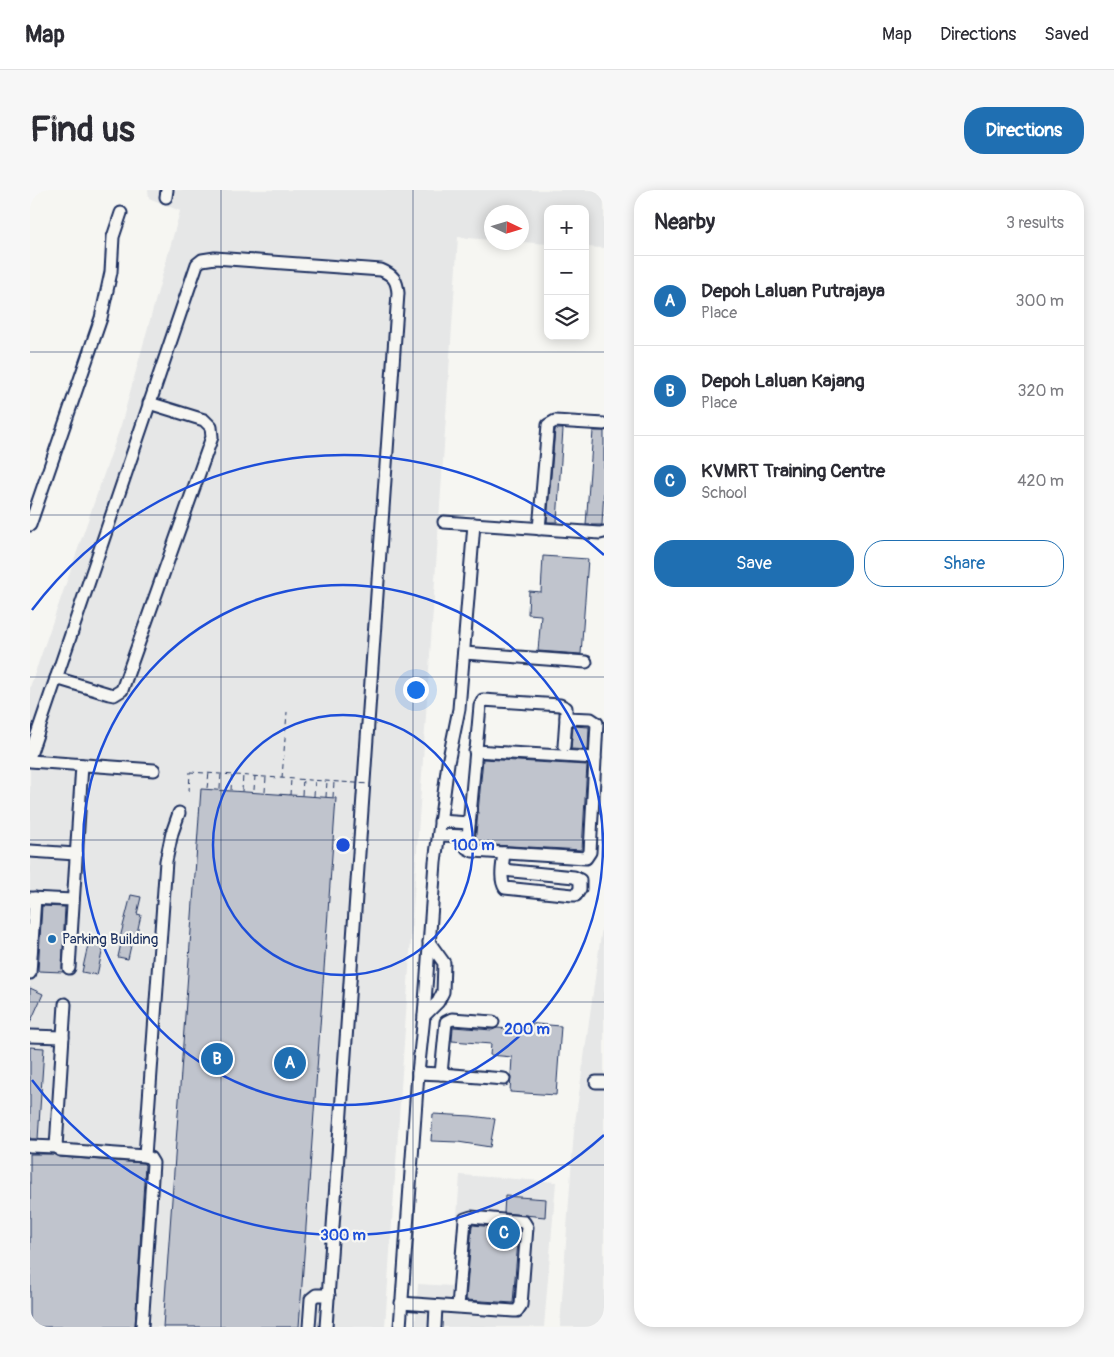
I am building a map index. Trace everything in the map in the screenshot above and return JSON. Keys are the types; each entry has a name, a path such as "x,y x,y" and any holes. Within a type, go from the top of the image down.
{"street":[{"path":"30,525 101,318 110,272 113,237 121,213"},
{"path":"30,754 197,264 202,260 215,258 381,270 395,277 398,284 398,293 326,1327"},
{"path":"56,678 108,694 118,694 122,690 212,437 211,427 204,420 149,403"},
{"path":"539,529 548,425 555,421 604,424"},
{"path":"444,522 600,534 604,532"},
{"path":"400,1327 435,862 448,763 459,709 474,524"},
{"path":"464,653 586,662"},
{"path":"564,746 566,708 560,704 483,700 480,706 467,836 467,844 470,850 583,858 589,855 596,723 591,719 566,718"},
{"path":"475,751 595,758"},
{"path":"30,761 154,770"},
{"path":"69,968 82,765"},
{"path":"144,1156 166,861 179,813"},
{"path":"440,821 469,823"},
{"path":"439,835 467,836"},
{"path":"30,851 76,854"},
{"path":"503,870 574,876 580,880 580,889 579,892 573,895 508,890 502,886 504,853"},
{"path":"30,973 32,898 73,900"},
{"path":"424,1016 438,1002 443,992 444,963 429,942"},
{"path":"56,1148 65,1004"},
{"path":"441,1074 446,1022 452,1019 493,1022"},
{"path":"30,1036 63,1037"},
{"path":"418,1073 504,1079"},
{"path":"30,1146 150,1158 153,1163 142,1327"},
{"path":"401,1303 514,1311 520,1308 527,1227 524,1222 471,1217 465,1220 458,1307"},
{"path":"309,1327 311,1299 316,1295 329,1295"},
{"path":"434,1327 436,1306"}],"path":[{"path":"282,778 287,712"},
{"path":"189,792 190,772 370,784"},
{"path":"207,788 208,773"},
{"path":"220,790 221,774"},
{"path":"231,790 232,774"},
{"path":"242,791 243,775"},
{"path":"254,790 255,776"},
{"path":"265,792 266,777"},
{"path":"290,794 291,778"},
{"path":"302,795 303,779"},
{"path":"314,796 315,780"},
{"path":"326,797 327,781"},
{"path":"333,797 334,782"}],"shaded area":[{"path":"148,190 604,190 604,248 589,247 589,205 544,205 544,244 529,243 529,205 484,205 484,239 458,237 385,1327 30,1327 30,687 121,425 180,211 149,198"},
{"path":"604,913 604,1327 560,1327 574,1130"},
{"path":"460,1175 556,1182 544,1327 415,1327 418,1284 452,1286"}],"building":[{"path":"563,429 557,522 547,522 555,430"},
{"path":"593,431 604,431 602,525 586,525"},
{"path":"543,556 588,559 581,654 538,651 541,615 528,614 529,591 541,592"},
{"path":"573,726 589,727 588,750 571,749"},
{"path":"483,759 587,765 582,850 475,844"},
{"path":"201,789 336,798 299,1327 163,1327"},
{"path":"131,895 141,897 137,914 141,915 135,942 132,941 128,959 118,957 122,939 120,938"},
{"name":"Parking Building","path":"42,906 65,907 63,972 38,971"},
{"path":"90,936 105,939 97,975 82,972"},
{"path":"30,988 43,994 30,1023"},
{"path":"524,1023 561,1026 556,1095 510,1092 512,1057 490,1055 491,1044 452,1041 453,1027 523,1030"},
{"path":"30,1047 44,1048 38,1139 30,1139"},
{"path":"433,1114 495,1119 490,1147 458,1142 431,1141"},
{"path":"30,1154 53,1154 59,1157 143,1163 145,1165 135,1327 30,1327"},
{"path":"505,1196 546,1199 545,1217 504,1213"},
{"path":"472,1225 519,1229 513,1303 466,1300"}],"place":[{"name":"Parking Building","path":"52,939"},
{"name":"Depoh Laluan Kajang","path":"217,1059"},
{"name":"Depoh Laluan Putrajaya","path":"290,1063"},
{"name":"KVMRT Training Centre","path":"504,1233"}]}
